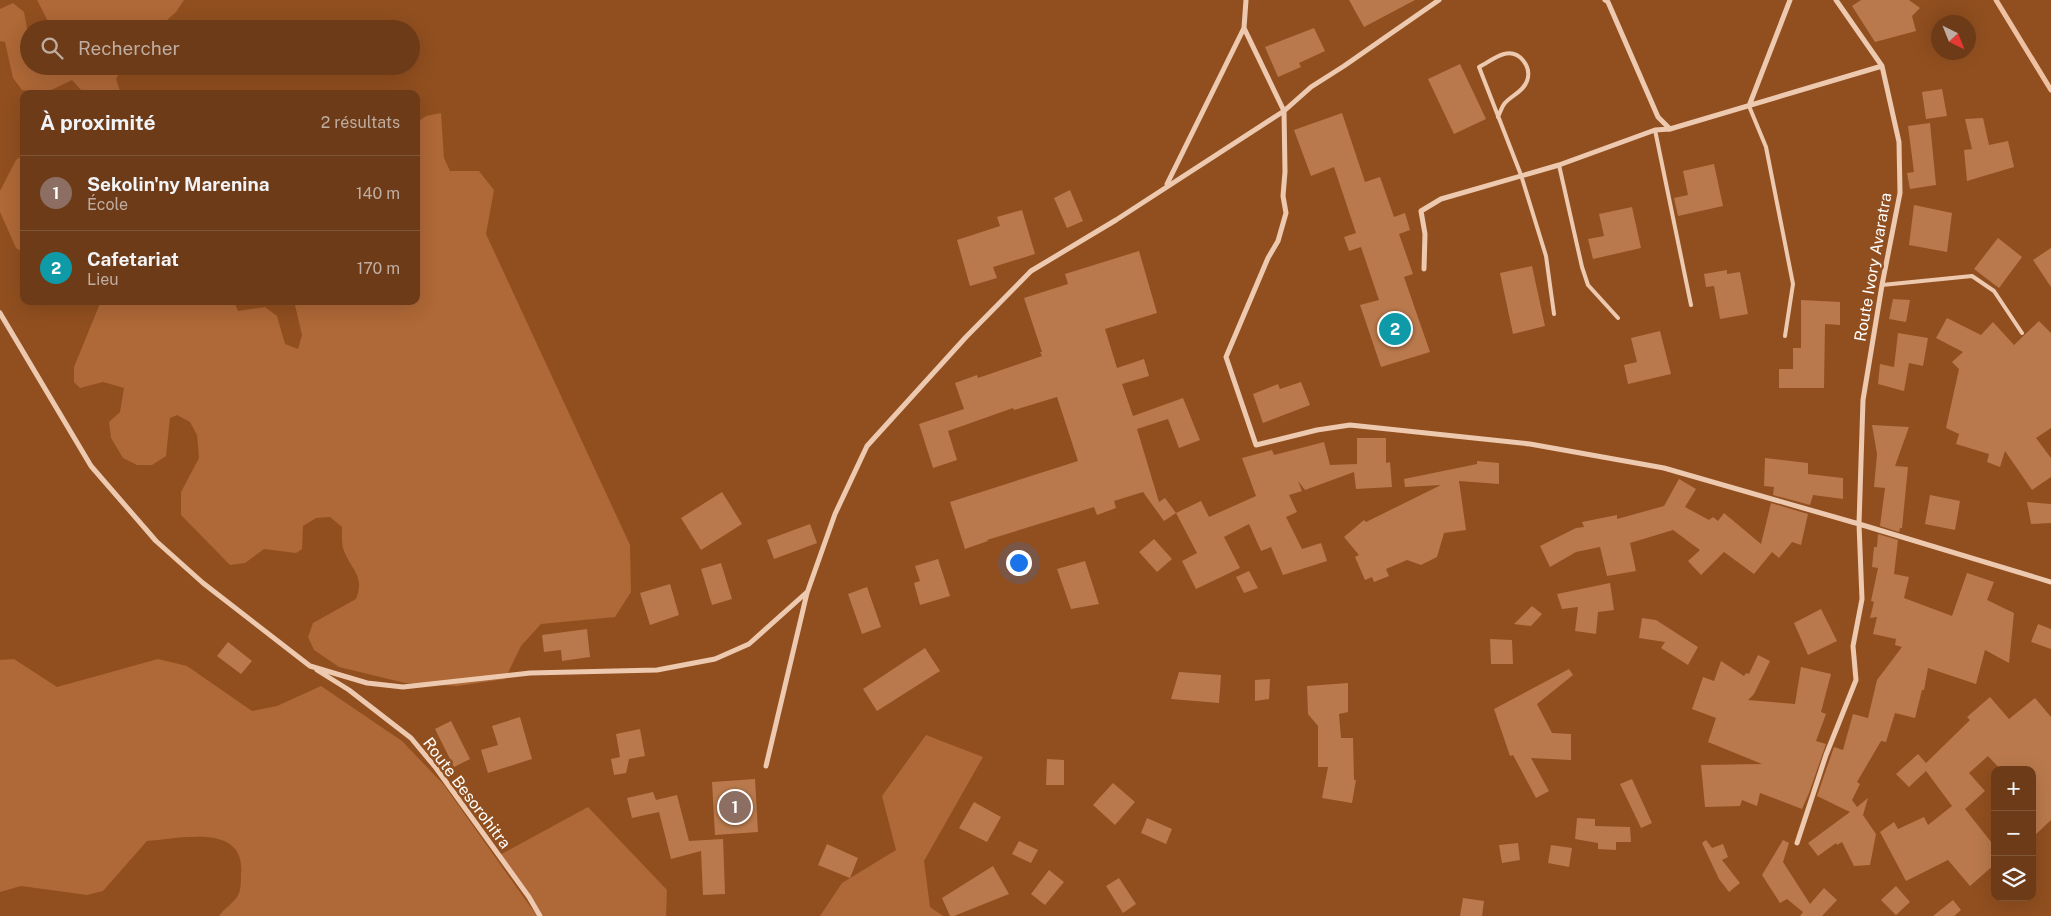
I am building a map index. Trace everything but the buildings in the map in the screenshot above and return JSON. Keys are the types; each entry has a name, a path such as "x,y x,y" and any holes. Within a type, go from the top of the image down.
{"street":[{"path":"1166,186 1244,28 1246,0"},
{"path":"766,766 807,593 835,514 868,446 966,338 1031,271 1116,220 1284,111 1311,87 1439,0"},
{"path":"1605,0 1608,2 1658,117 1670,129"},
{"path":"1749,106 1790,0"},
{"name":"Route Ivory Avaratra","path":"1797,843 1826,755 1856,680 1853,646 1862,599 1859,524 1864,400 1882,285 1900,193 1899,142 1882,66 1836,0"},
{"path":"1244,28 1284,111 1286,172 1283,196 1286,213 1278,241 1268,258 1226,357 1256,446 1317,430 1350,425 1530,444 1664,468 2051,582"},
{"path":"1424,269 1425,234 1421,211 1441,199 1559,165 1655,130 1670,129 1882,66"},
{"name":"Route Besorohitra","path":"0,313 91,466 156,541 203,583 310,666 349,690 411,738 436,768 529,897 540,916"},
{"path":"310,666 367,683 403,687 530,673 657,670 715,658 749,644 807,593"}],"lane":[{"path":"1498,117 1504,103 1521,90 1527,81 1528,71 1524,61 1516,54 1505,54 1479,67 1498,117 1521,175 1546,256 1554,314"},
{"path":"1749,106 1766,147 1793,284 1785,336"},
{"path":"1655,130 1691,305"},
{"path":"1559,165 1582,267 1588,285 1618,318"},
{"path":"1882,285 1972,276 1994,292 2022,333"}],"shaded area":[{"path":"37,0 184,0 176,12 167,20 47,20"},
{"path":"13,3 24,12 25,20 20,20 20,75 118,75 116,79 120,90 81,90 72,80 51,90 22,90 13,78 5,42 0,41 0,9"},
{"path":"441,113 444,158 450,171 479,171 494,190 486,234 630,545 631,592 615,617 541,624 521,646 505,679 457,686 405,683 339,667 314,650 308,637 313,623 356,599 358,591 358,579 343,548 342,527 330,517 316,518 303,526 302,549 296,553 264,549 245,563 230,565 181,515 181,492 199,458 197,435 190,422 177,415 170,418 166,456 152,465 137,465 123,458 111,438 109,422 120,412 124,388 103,382 80,388 74,382 74,367 99,305 236,305 238,311 265,307 277,316 285,344 298,349 302,335 295,305 420,305 420,120 426,116"},
{"path":"20,157 20,250 16,248 0,212 0,191 16,160"},
{"path":"14,659 57,687 158,659 187,666 252,711 277,706 321,686 402,741 444,785 537,916 219,916 239,893 241,886 240,858 233,847 222,840 208,837 147,841 103,891 87,895 21,886 0,892 0,660"},
{"path":"926,735 983,757 924,861 930,907 943,916 820,916 842,883 896,850 882,796"},
{"path":"588,807 667,890 666,916 540,916 498,856"}],"waterway":[{"path":"1996,0 2051,90"}],"place":[{"name":"Cafetariat","path":"1395,329"},
{"name":"Sekolin'ny Marenina","path":"735,807"}]}
